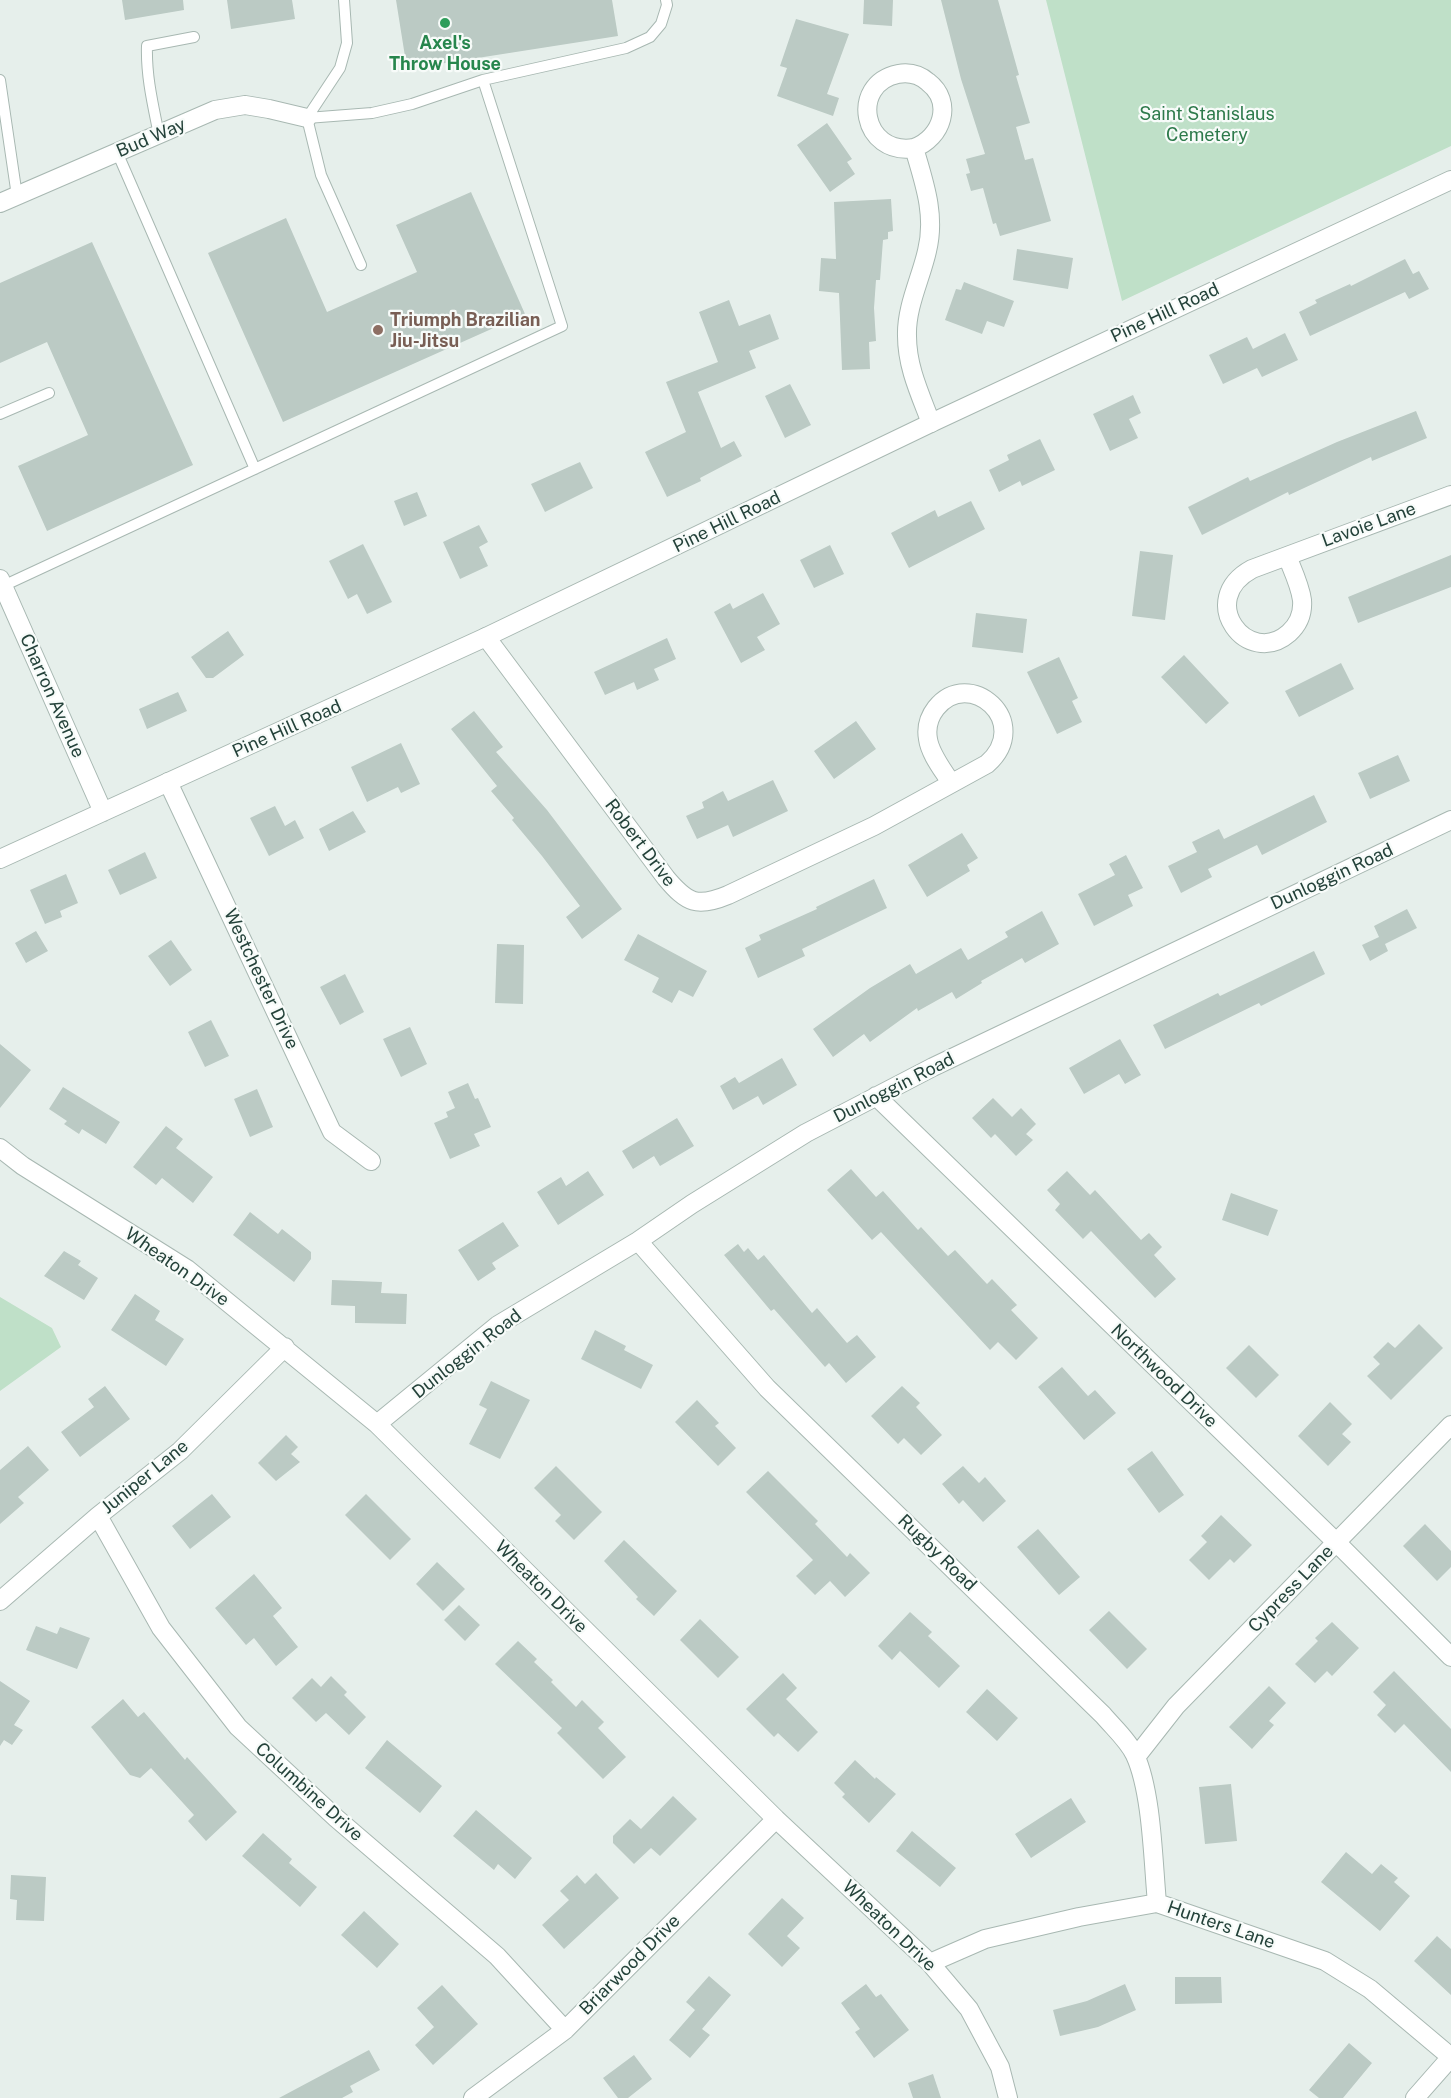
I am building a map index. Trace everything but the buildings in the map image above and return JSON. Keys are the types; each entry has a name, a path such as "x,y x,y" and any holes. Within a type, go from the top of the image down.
{"street":[{"path":"900,74 918,75 932,85 941,100 943,109 940,126 930,140 914,148 897,148 881,141 867,118 868,101 872,93 884,79 900,74"},
{"name":"Bud Way","path":"0,203 215,110 245,105 307,118"},
{"path":"914,148 929,199 931,223 928,249 911,309 907,344 912,376 931,423"},
{"name":"Pine Hill Road","path":"0,859 486,637 931,423 1451,180"},
{"name":"Lavoie Lane","path":"1287,556 1302,596 1299,620 1283,638 1260,643 1248,639 1230,622 1226,610 1227,597 1232,585 1240,575 1252,569 1451,495"},
{"name":"Charron Avenue","path":"2,583 103,812"},
{"name":"Robert Drive","path":"486,637 666,878 679,894 693,902 710,903 728,895 874,826 987,764 1002,744 1004,732 1002,720 996,708 975,694 962,693 945,700 931,714 927,726 932,751 951,783"},
{"name":"Westchester Drive","path":"168,782 332,1132 371,1161"},
{"name":"Dunloggin Road","path":"377,1424 498,1325 638,1241 692,1203 806,1133 944,1061 1451,820"},
{"name":"Northwood Drive","path":"876,1096 1336,1542 1451,1657"},
{"name":"Wheaton Drive","path":"0,1149 23,1166 187,1269 377,1424 776,1819 930,1963 969,2009 1000,2067 1008,2098"},
{"name":"Rugby Road","path":"638,1241 767,1388 1103,1715 1129,1746 1136,1757 1149,1817 1157,1903"},
{"name":"Juniper Lane","path":"0,1601 98,1516 180,1451 285,1347"},
{"name":"Cypress Lane","path":"1136,1757 1170,1712 1451,1425"},
{"name":"Columbine Drive","path":"98,1516 161,1628 238,1727 336,1818 497,1956 565,2030"},
{"name":"Briarwood Drive","path":"473,2098 565,2030 776,1819"},
{"name":"Hunters Lane","path":"930,1963 985,1939 1079,1917 1157,1903 1325,1961 1370,1989 1451,2057"},
{"path":"1415,2098 1451,2057"}],"lane":[{"path":"344,0 347,44 340,68 307,118 321,175 361,265"},
{"path":"307,118 372,113 412,104 483,80 626,48 650,38 661,24 667,5 666,0"},
{"path":"159,135 150,94 146,62 147,46 194,37"},
{"path":"0,80 4,127 17,196"},
{"path":"2,583 255,469 562,326 483,80"},
{"path":"117,152 255,469"},
{"path":"0,414 49,393"}],"green space":[{"name":"Saint Stanislaus Cemetery","path":"1046,0 1451,0 1451,146 1122,301"},
{"path":"0,1297 52,1328 61,1347 0,1391"}],"place":[{"name":"Axel's Throw House","path":"445,23"},
{"name":"Triumph Brazilian Jiu-Jitsu","path":"378,330"}]}
